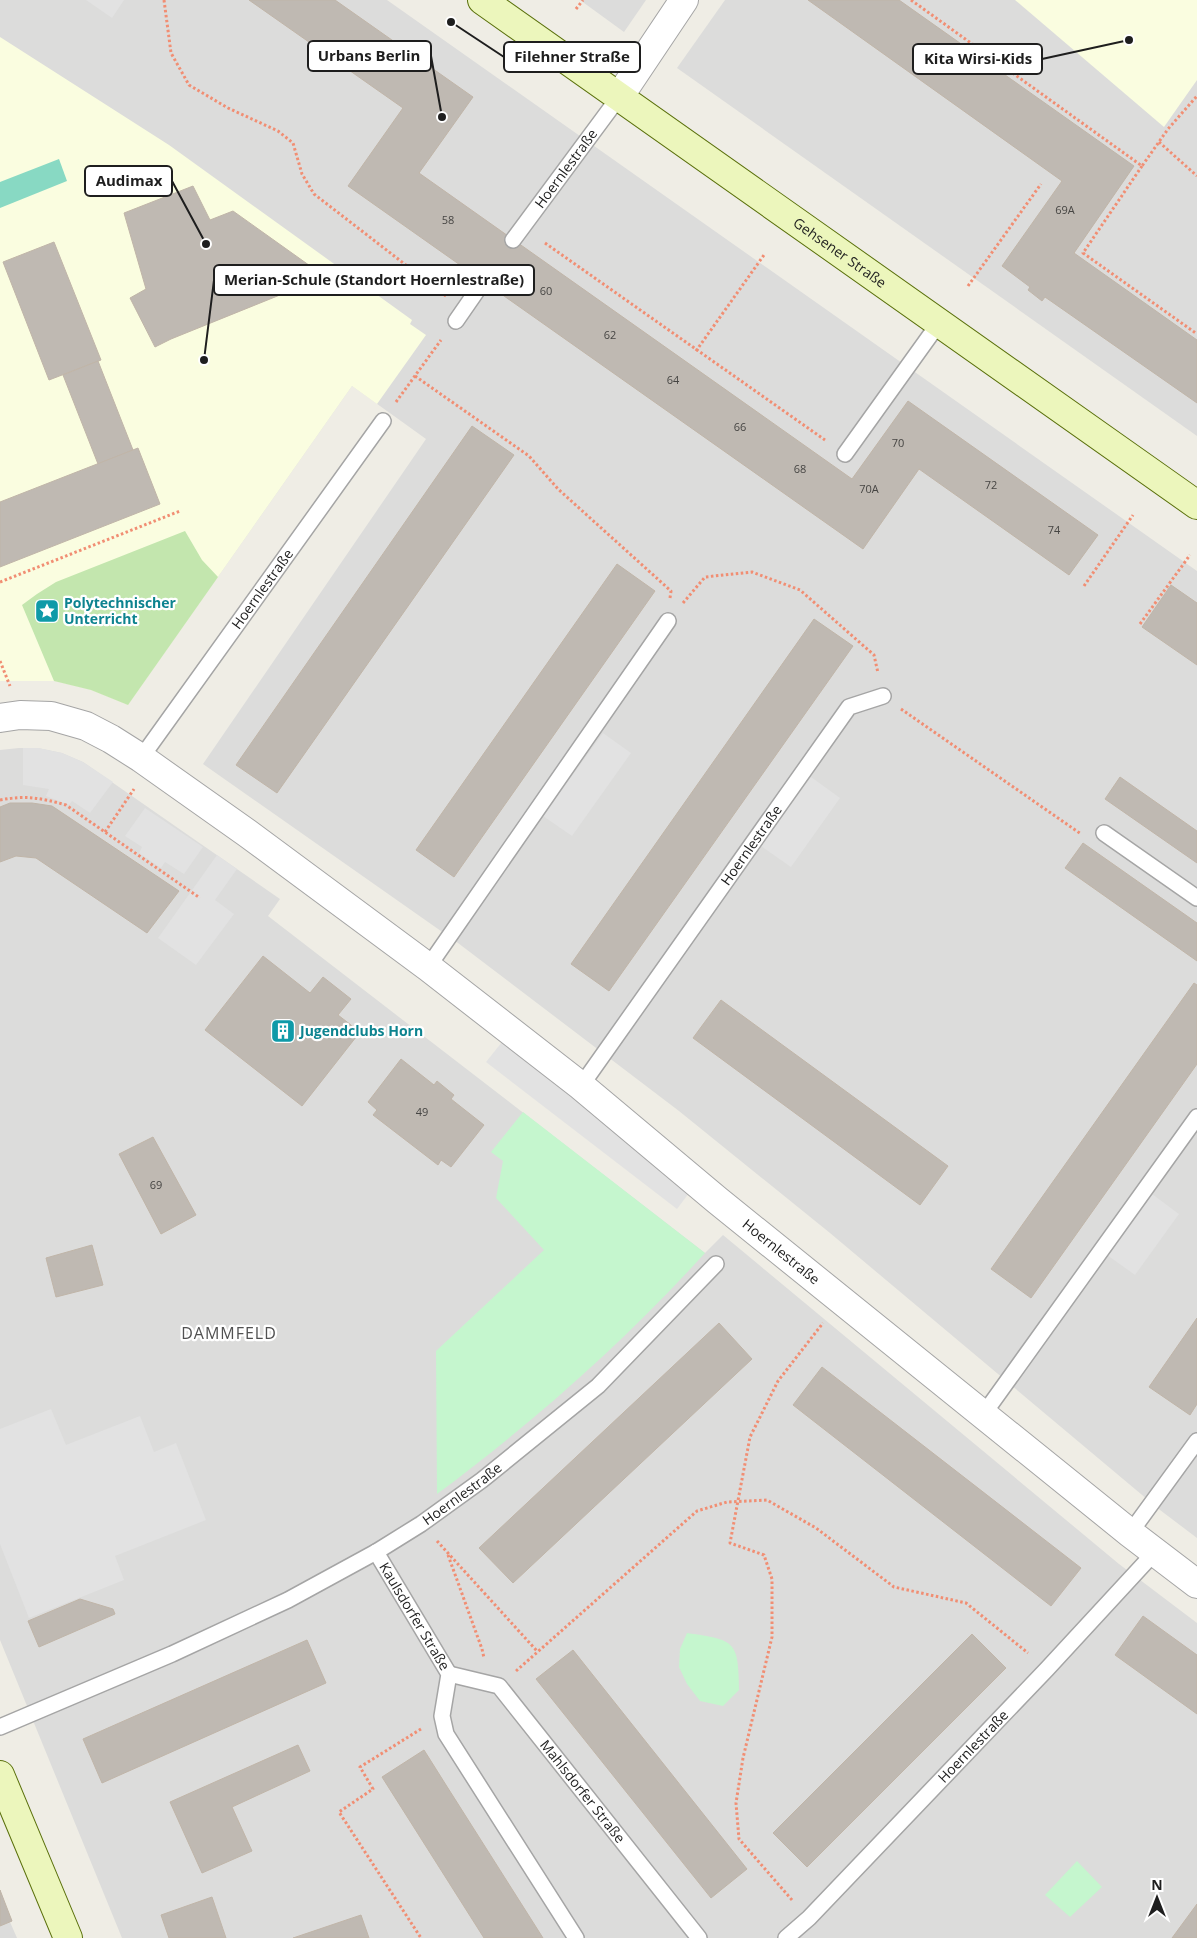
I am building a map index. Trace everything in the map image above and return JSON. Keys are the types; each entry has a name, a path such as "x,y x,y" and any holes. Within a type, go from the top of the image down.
{"main road":[{"name":"Gehsener Straße","path":"482,0 1197,505"},
{"path":"0,1775 68,1938"}],"street":[{"path":"619,97 684,0"},
{"name":"Hoernlestraße","path":"0,718 20,715 43,716 86,726 112,739 142,758 428,967 581,1086 725,1206 983,1415 1197,1584"}],"lane":[{"name":"Hoernlestraße","path":"513,240 619,97"},
{"path":"456,321 483,282"},
{"path":"845,454 939,323"},
{"name":"Hoernlestraße","path":"142,758 383,421"},
{"path":"428,967 668,620"},
{"name":"Hoernlestraße","path":"581,1086 849,707 883,696"},
{"path":"1104,833 1197,898"},
{"path":"983,1415 1197,1117"},
{"name":"Hoernlestraße","path":"376,1552 421,1524 482,1480 598,1386 716,1264"},
{"path":"1130,1533 1197,1441"},
{"name":"Kaulsdorfer Straße","path":"0,1727 190,1646 288,1600 376,1552 449,1674 442,1716 446,1734 576,1938"},
{"name":"Hoernlestraße","path":"786,1938 809,1918 1047,1669 1155,1552"},
{"path":"449,1674 494,1685"},
{"name":"Mahlsdorfer Straße","path":"494,1685 699,1938"}],"path":[{"path":"164,0 170,53 189,85 228,108 278,131 293,143 302,174 314,194 447,297"},
{"path":"576,10 583,0"},
{"path":"911,0 1142,166"},
{"path":"1197,96 1159,142 1083,253 1197,334"},
{"path":"1159,142 1197,176"},
{"path":"968,286 1041,184"},
{"path":"545,243 845,454"},
{"path":"696,351 764,255"},
{"path":"394,404 438,344"},
{"path":"415,376 529,456 558,489 671,591 668,620"},
{"path":"0,582 180,511"},
{"path":"1084,586 1132,515"},
{"path":"1140,624 1190,555"},
{"path":"668,620 706,577 752,572 800,590 874,655 883,696 1087,838 1104,833"},
{"path":"0,661 10,686"},
{"path":"105,832 134,789"},
{"path":"0,800 19,797 44,798 66,805 200,898"},
{"path":"809,1918 739,1840 736,1803 743,1758 772,1637 772,1579 764,1555 730,1543 750,1438 778,1381 824,1322"},
{"path":"447,1552 494,1685 537,1652 697,1511 727,1502 767,1500 816,1528 894,1587 966,1603 1047,1669"},
{"path":"421,1524 537,1652"},
{"path":"421,1938 339,1812 373,1789 360,1767 442,1716"}],"shaded area":[{"path":"0,0 387,0 1197,571 1197,1538 1160,1510 830,1233 679,1111 458,943 203,764 426,439 401,421 352,386 128,705 91,690 54,681 0,681"},
{"path":"86,0 124,0 112,18"},
{"path":"580,0 646,0 624,32"},
{"path":"725,0 1197,0 1197,436 677,68"},
{"path":"1015,0 1197,0 1197,80 1164,127"},
{"path":"0,37 169,145 412,320 410,324 426,335 377,404 352,386 128,705 91,690 54,681 0,681"},
{"path":"603,733 631,753 572,836 543,816"},
{"path":"23,748 38,748 62,753 83,762 113,782 90,813 72,801 69,805 46,796 49,789 23,785"},
{"path":"38,748 62,753 83,762 280,899 268,916 705,1253 723,1235 1119,1564 1197,1623 1197,1938 122,1938 0,1640 0,750"},
{"path":"811,777 840,798 791,867 761,846"},
{"path":"145,808 203,847 184,874 165,862 161,868 139,853 142,847 125,836"},
{"path":"217,855 237,869 215,900 234,914 196,965 158,938"},
{"path":"502,1042 692,1189 677,1209 486,1062"},
{"path":"1152,1194 1179,1214 1135,1275 1107,1255"},
{"path":"51,1409 66,1445 140,1416 154,1452 176,1443 206,1520 115,1556 124,1580 29,1618 0,1544 0,1429"},
{"path":"0,1890 12,1921 10,1922 17,1938 0,1938"}],"green space":[{"path":"59,159 67,181 0,208 0,182"},
{"path":"185,531 202,560 218,577 128,705 91,690 54,681 22,605 56,582"},
{"path":"523,1112 705,1253 643,1318 577,1380 473,1467 437,1494 436,1351 544,1250 496,1198 503,1161 491,1152"},
{"path":"687,1633 725,1641 735,1652 739,1690 723,1706 700,1701 687,1684 679,1667 680,1649"},
{"path":"1077,1861 1102,1887 1070,1917 1045,1895"}],"building":[{"path":"249,0 335,0 473,97 419,173 852,479 908,401 1098,535 1069,575 919,469 863,549 348,186 403,108"},
{"path":"808,0 899,0 1134,166 1074,253 1197,340 1197,403 1045,297 1042,301 1028,290 1030,287 1002,266 1062,181"},
{"path":"193,186 210,220 233,211 313,268 317,280 155,347 130,298 146,289 124,213"},
{"path":"54,242 101,360 49,380 3,262"},
{"path":"98,361 133,450 98,464 63,375"},
{"path":"472,426 514,455 277,793 236,765"},
{"path":"138,448 160,504 0,567 0,502"},
{"path":"617,564 655,591 454,877 416,850"},
{"path":"1171,585 1197,603 1197,665 1142,627"},
{"path":"814,619 853,646 609,991 571,964"},
{"path":"1120,777 1197,831 1197,863 1105,799"},
{"path":"10,803 32,803 52,806 179,891 147,933 36,858 16,856 0,862 0,807"},
{"path":"1083,843 1197,923 1197,961 1065,868"},
{"name":"Jugendclubs Horn","path":"263,956 310,993 323,977 351,999 338,1015 360,1032 302,1106 205,1030"},
{"path":"1194,983 1197,985 1197,1064 1031,1298 991,1269"},
{"path":"721,1000 948,1166 920,1205 693,1038"},
{"path":"401,1059 434,1085 437,1081 454,1095 451,1099 484,1125 451,1167 441,1160 438,1165 373,1115 377,1110 368,1102"},
{"path":"153,1137 196,1215 161,1234 119,1154"},
{"path":"92,1245 103,1285 56,1297 46,1258"},
{"path":"1197,1318 1197,1404 1190,1415 1149,1387"},
{"path":"719,1323 752,1359 513,1583 479,1548"},
{"path":"822,1367 1081,1568 1051,1606 793,1405"},
{"path":"80,1599 113,1609 115,1614 39,1647 28,1621"},
{"path":"1143,1616 1197,1655 1197,1714 1115,1655"},
{"path":"972,1634 1006,1668 807,1867 773,1833"},
{"path":"307,1640 326,1683 102,1783 83,1739"},
{"path":"573,1650 747,1869 711,1898 536,1679"},
{"path":"298,1745 310,1771 232,1807 252,1851 202,1873 170,1802"},
{"path":"424,1750 543,1938 484,1938 382,1777"},
{"path":"0,1890 12,1921 0,1926"},
{"path":"212,1897 226,1938 169,1938 161,1915"},
{"path":"1197,1904 1197,1938 1172,1938"},
{"path":"361,1915 369,1938 293,1938"}],"place":[{"name":"Filehner Straße","path":"451,22"},
{"name":"Kita Wirsi-Kids","path":"1129,40"},
{"name":"Urbans Berlin","path":"442,117"},
{"name":"Audimax","path":"206,244"},
{"name":"Merian-Schule (Standort Hoernlestraße)","path":"204,360"},
{"name":"Polytechnischer Unterricht","path":"47,611"},
{"name":"Jugendclubs Horn","path":"283,1031"}],"district":[{"name":"DAMMFELD","path":"229,1333"}]}
